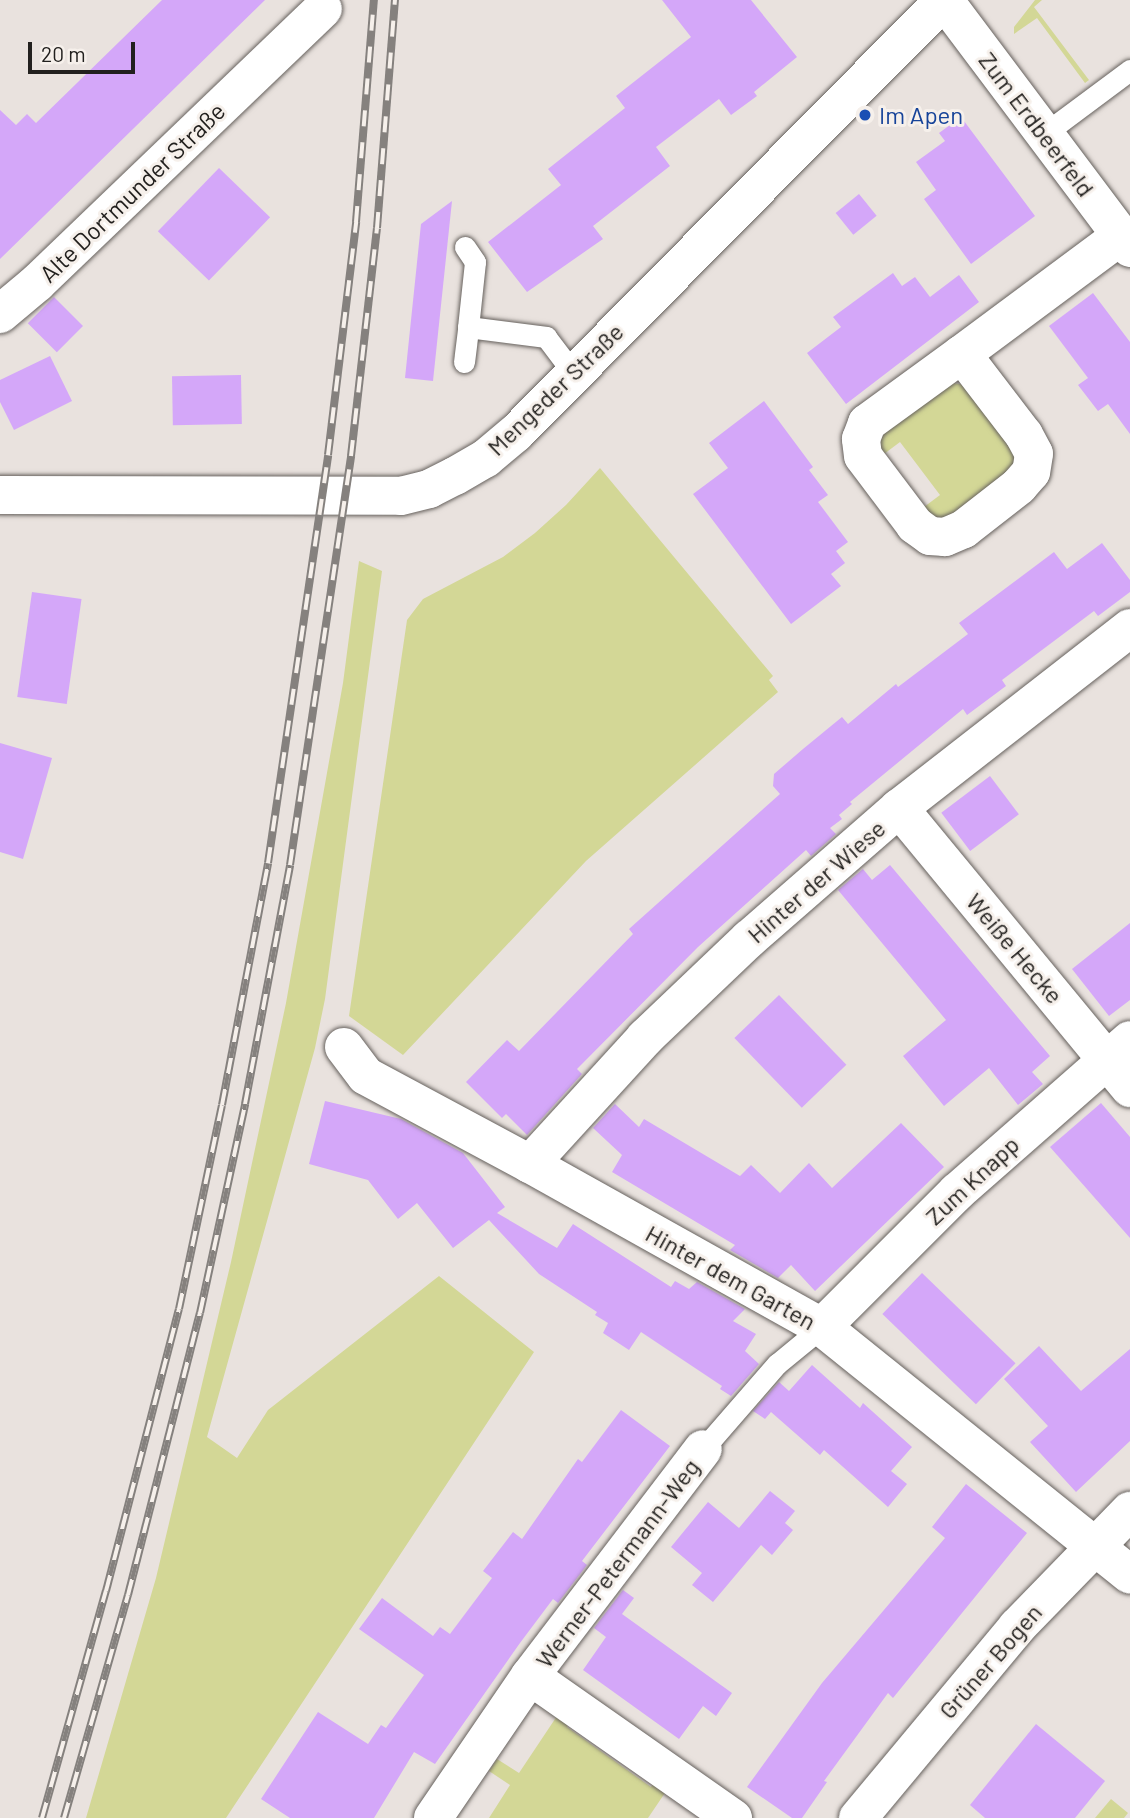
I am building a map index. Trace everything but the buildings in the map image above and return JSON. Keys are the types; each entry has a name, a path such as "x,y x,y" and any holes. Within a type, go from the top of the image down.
{"street":[{"name":"Zum Erdbeerfeld","path":"944,0 1126,242"},
{"name":"Mengeder Straße","path":"0,495 401,496 429,489 486,458 574,374 944,0"},
{"name":"Alte Dortmunder Straße","path":"0,314 37,283 323,9"},
{"path":"962,354 1024,435 1034,454 1031,472 1019,486 964,528 945,537 930,536 915,526 863,456 860,439 867,423 962,354 1126,242"},
{"name":"Hinter der Wiese","path":"530,1164 645,1038 749,939 899,808 1130,628"},
{"name":"Weiße Hecke","path":"899,808 1118,1049 1130,1088"},
{"name":"Hinter dem Garten","path":"344,1047 366,1076 822,1327 1130,1575"},
{"name":"Zum Knapp","path":"822,1327 957,1192 1118,1049"},
{"name":"Werner-Petermann-Weg","path":"433,1818 530,1676 703,1449"},
{"name":"Grüner Bogen","path":"858,1818 1017,1627 1130,1511"},
{"name":"Werner-Petermann-Weg","path":"530,1676 733,1818"}],"lane":[{"path":"1044,134 1130,70"},
{"path":"464,362 475,262 465,247"},
{"path":"468,327 546,337 574,374"},
{"path":"703,1449 777,1364 822,1327"}],"green space":[{"path":"1035,0 1042,0 1034,7 1089,80 1085,83 1037,18 1014,34 1014,27"},
{"path":"953,383 966,385 1014,448 1014,466 951,517 938,520 920,510 940,495 900,442 880,457 879,446 885,429"},
{"path":"600,468 773,676 769,680 778,692 586,861 403,1055 349,1016 407,620 423,599 503,557 535,533 566,505"},
{"path":"359,561 382,571 325,999 315,1048 207,1437 237,1458 268,1410 439,1276 534,1352 226,1818 86,1818 156,1578 231,1262 286,1003 343,683"},
{"path":"561,1710 572,1718 567,1727 651,1787 657,1778 669,1787 648,1818 489,1818 510,1785 489,1771 497,1759 519,1773"},
{"path":"1111,1799 1128,1813 1124,1818 1095,1818"}],"railway":[{"path":"42,1818 106,1591 179,1309 222,1105 268,863 328,455 356,222 374,0"},
{"path":"64,1818 128,1595 200,1313 245,1104 290,865 351,456 377,228 395,0"}],"place":[{"name":"Im Apen","path":"865,115"}]}
